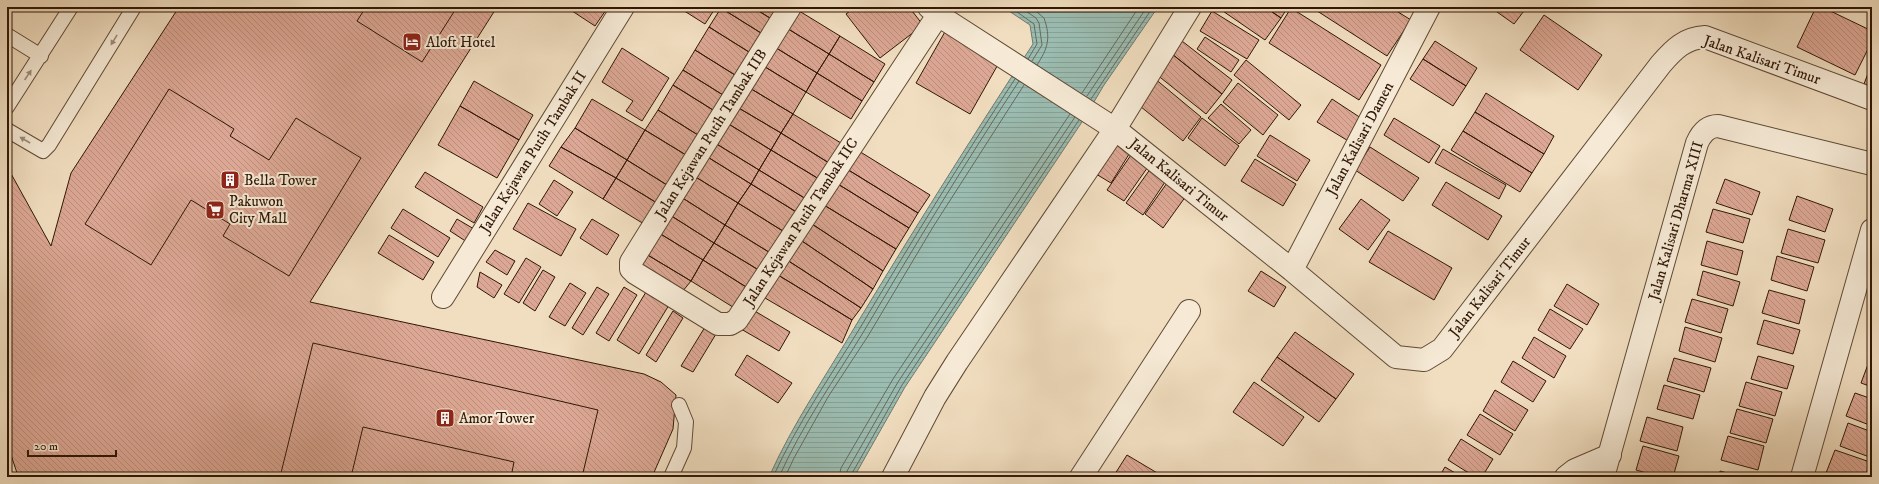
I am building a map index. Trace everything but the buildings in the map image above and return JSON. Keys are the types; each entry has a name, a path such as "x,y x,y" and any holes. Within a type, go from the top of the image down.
{"street":[{"name":"Jalan Kejawan Putih Tambak II","path":"443,297 623,7"},
{"name":"Jalan Kejawan Putih Tambak IIB","path":"630,262 790,7"},
{"path":"894,477 935,397 953,368 1115,129 1190,7"},
{"name":"Jalan Kalisari Damen","path":"1292,270 1429,7"},
{"name":"Jalan Kejawan Putih Tambak IIC","path":"630,262 631,269 635,273 718,324 730,324 736,320 934,11"},
{"name":"Jalan Kalisari Timur","path":"934,11 1115,129 1292,270 1396,357 1424,360 1442,349 1661,64 1680,44 1705,37 1872,99"},
{"name":"Jalan Kalisari Dharma XIII","path":"1603,477 1697,143 1704,132 1713,126 1718,126 1872,164"},
{"path":"1802,477 1872,230"},
{"path":"1082,477 1189,311"},
{"path":"1566,477 1575,470 1610,455"}],"lane":[{"path":"7,130 43,151 49,145 134,7"},
{"path":"7,107 41,56 67,8"},
{"path":"7,35 41,56"},
{"path":"671,477 684,448 686,422 679,405"}],"water":[{"path":"1003,7 1158,7 1104,85 1082,122 905,387 854,477 769,477 788,438 810,400 921,219 1033,44 1030,25"}],"place":[{"name":"Aloft Hotel","path":"412,42"},
{"name":"Bella Tower","path":"230,180"},
{"name":"Pakuwon City Mall","path":"215,210"},
{"name":"Amor Tower","path":"445,418"}]}
